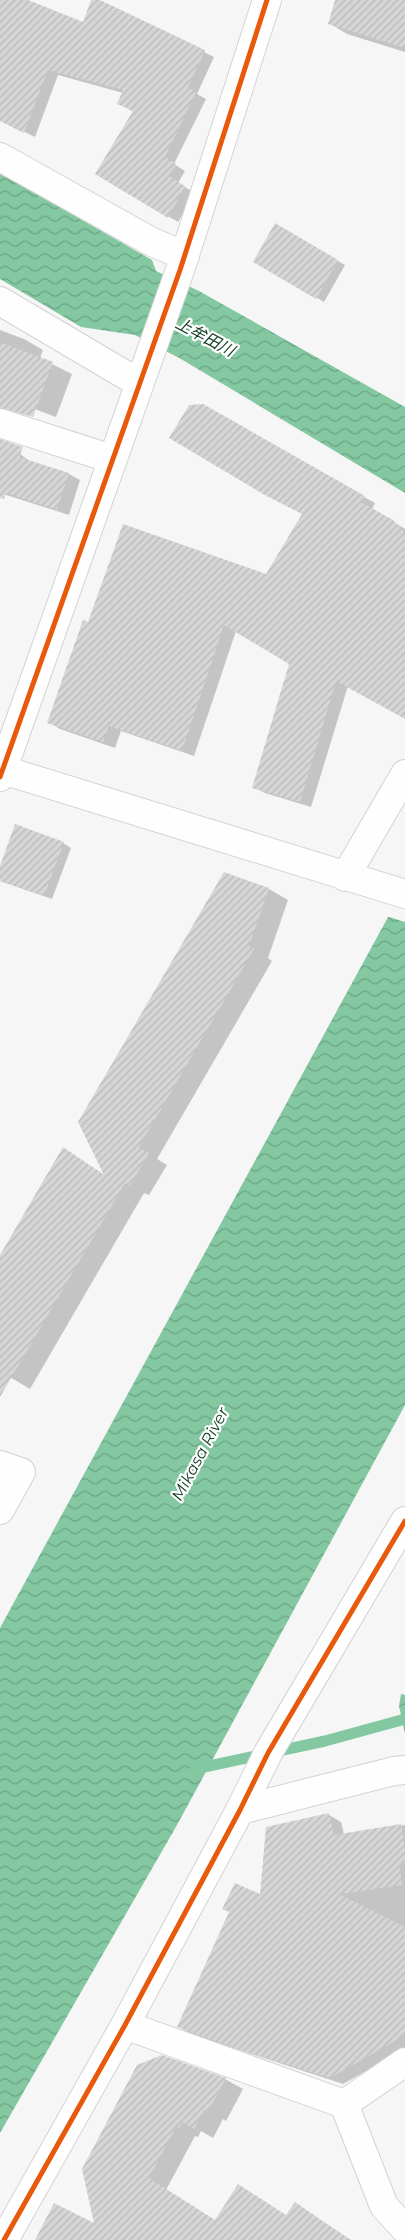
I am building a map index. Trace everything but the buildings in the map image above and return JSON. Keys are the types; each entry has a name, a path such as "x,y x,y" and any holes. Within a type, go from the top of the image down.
{"street":[{"path":"267,0 182,263 1,772 405,894"},
{"path":"0,157 152,242 182,263"},
{"path":"0,301 139,383"},
{"path":"0,423 112,459"},
{"path":"355,880 405,774"},
{"path":"0,1465 21,1472 0,1510"},
{"path":"4,2240 124,2025 240,1810 268,1753 405,1521"},
{"path":"240,1810 394,1770 405,1770"},
{"path":"124,2025 344,2104 384,2206 405,2230"},
{"path":"344,2104 405,2062"}],"water":[{"name":"上牟田川","path":"0,173 152,260 156,271 199,291 405,407 405,493 181,359 135,335 81,327 0,279"},
{"name":"Mikasa River","path":"405,886 405,1405 177,1825 0,2133 0,1628"},
{"path":"401,1694 405,1695 405,1734 399,1706"}],"pier":[{"path":"405,884 405,922 386,916"}],"waterway":[{"path":"195,1769 325,1741 405,1719"}],"cycle path":[{"path":"0,777 180,270 267,0"},
{"path":"4,2240 125,2025 240,1810 268,1753 405,1521"}]}
